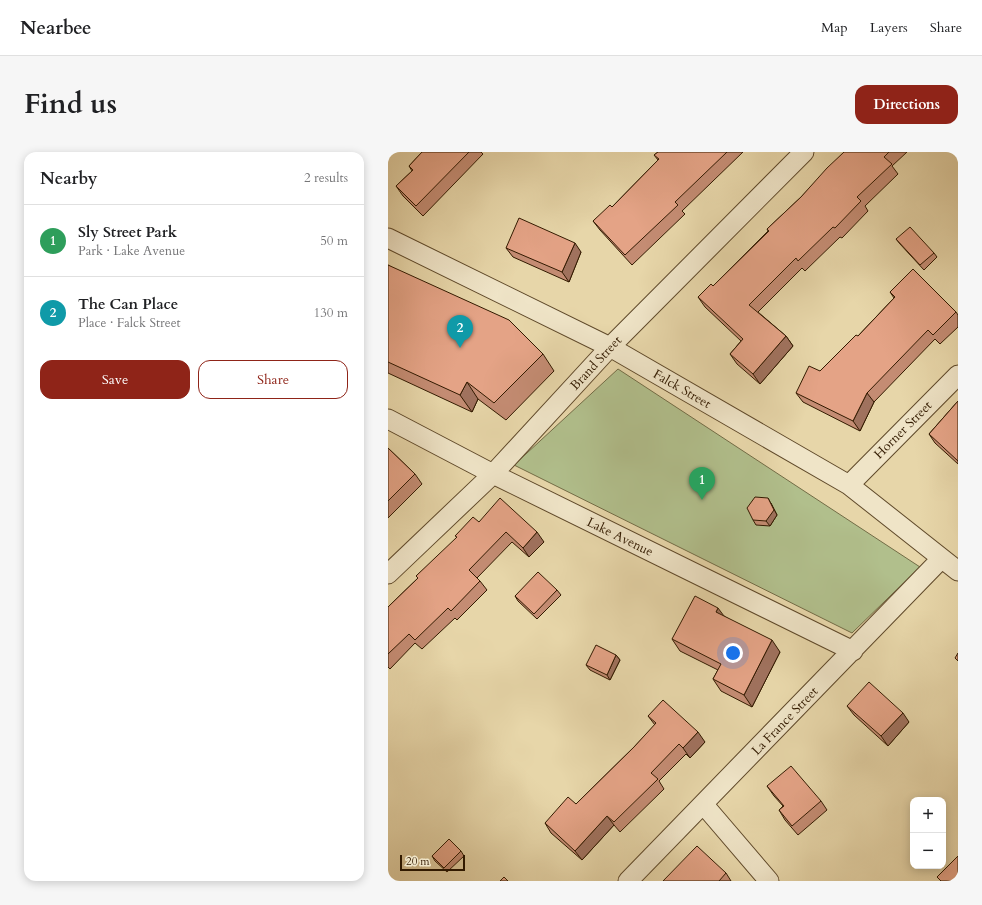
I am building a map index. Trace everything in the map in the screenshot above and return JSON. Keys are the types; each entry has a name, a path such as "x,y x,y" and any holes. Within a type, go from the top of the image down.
{"street":[{"name":"Brand Street","path":"388,574 493,474 610,347 804,152"},
{"name":"Falck Street","path":"388,238 610,347 849,485 958,571"},
{"name":"Horner Street","path":"849,485 958,375"},
{"name":"Lake Avenue","path":"388,420 493,474 853,651"},
{"name":"La France Street","path":"628,881 704,805 941,559"},
{"path":"704,805 769,881"}],"green space":[{"path":"618,369 920,567 852,633 514,465"}],"building":[{"path":"422,152 469,152 416,206 396,186 413,170 409,166"},
{"path":"658,152 727,152 675,202 678,205 625,255 593,221 610,205 612,207 659,159 654,155"},
{"path":"844,152 889,152 884,157 892,164 857,197 861,201 835,228 833,227 798,261 796,258 749,305 786,336 753,374 730,354 743,339 698,297 711,284 713,286 769,231 767,229 801,197 827,168"},
{"path":"519,218 575,243 562,272 506,248"},
{"path":"910,227 934,253 920,265 896,239"},
{"path":"388,265 509,320 543,354 494,403 467,382 460,395 388,362"},
{"path":"913,269 956,312 933,335 928,330 867,393 853,421 796,393 809,366 820,371 856,335 858,336 895,297 890,292"},
{"path":"958,401 958,461 929,434"},
{"path":"388,448 415,474 388,501"},
{"path":"755,497 768,498 774,510 766,521 753,520 747,508"},
{"path":"500,498 537,532 523,548 506,532 469,570 480,581 451,611 448,608 415,640 409,634 388,654 388,607 418,578 416,576 457,537 455,536 473,517 479,522"},
{"path":"538,572 557,590 534,614 515,596"},
{"path":"695,596 718,608 716,612 772,640 744,695 713,679 721,664 672,639"},
{"path":"596,645 616,655 607,675 586,665"},
{"path":"958,653 958,661 955,658"},
{"path":"869,682 903,713 881,736 847,706"},
{"path":"663,700 698,732 683,748 679,744 651,773 658,779 614,822 607,816 575,851 545,823 568,797 576,804 634,747 656,723 648,716"},
{"path":"791,766 821,801 792,826 779,810 784,806 767,786"},
{"path":"449,839 461,851 444,868 432,856"},
{"path":"697,846 726,873 719,881 663,881"},
{"path":"958,856 958,881 941,881 937,877"},
{"path":"504,877 508,881 500,881"}],"place":[{"name":"The Can Place","path":"460,348"},
{"name":"Sly Street Park","path":"702,500"}]}
